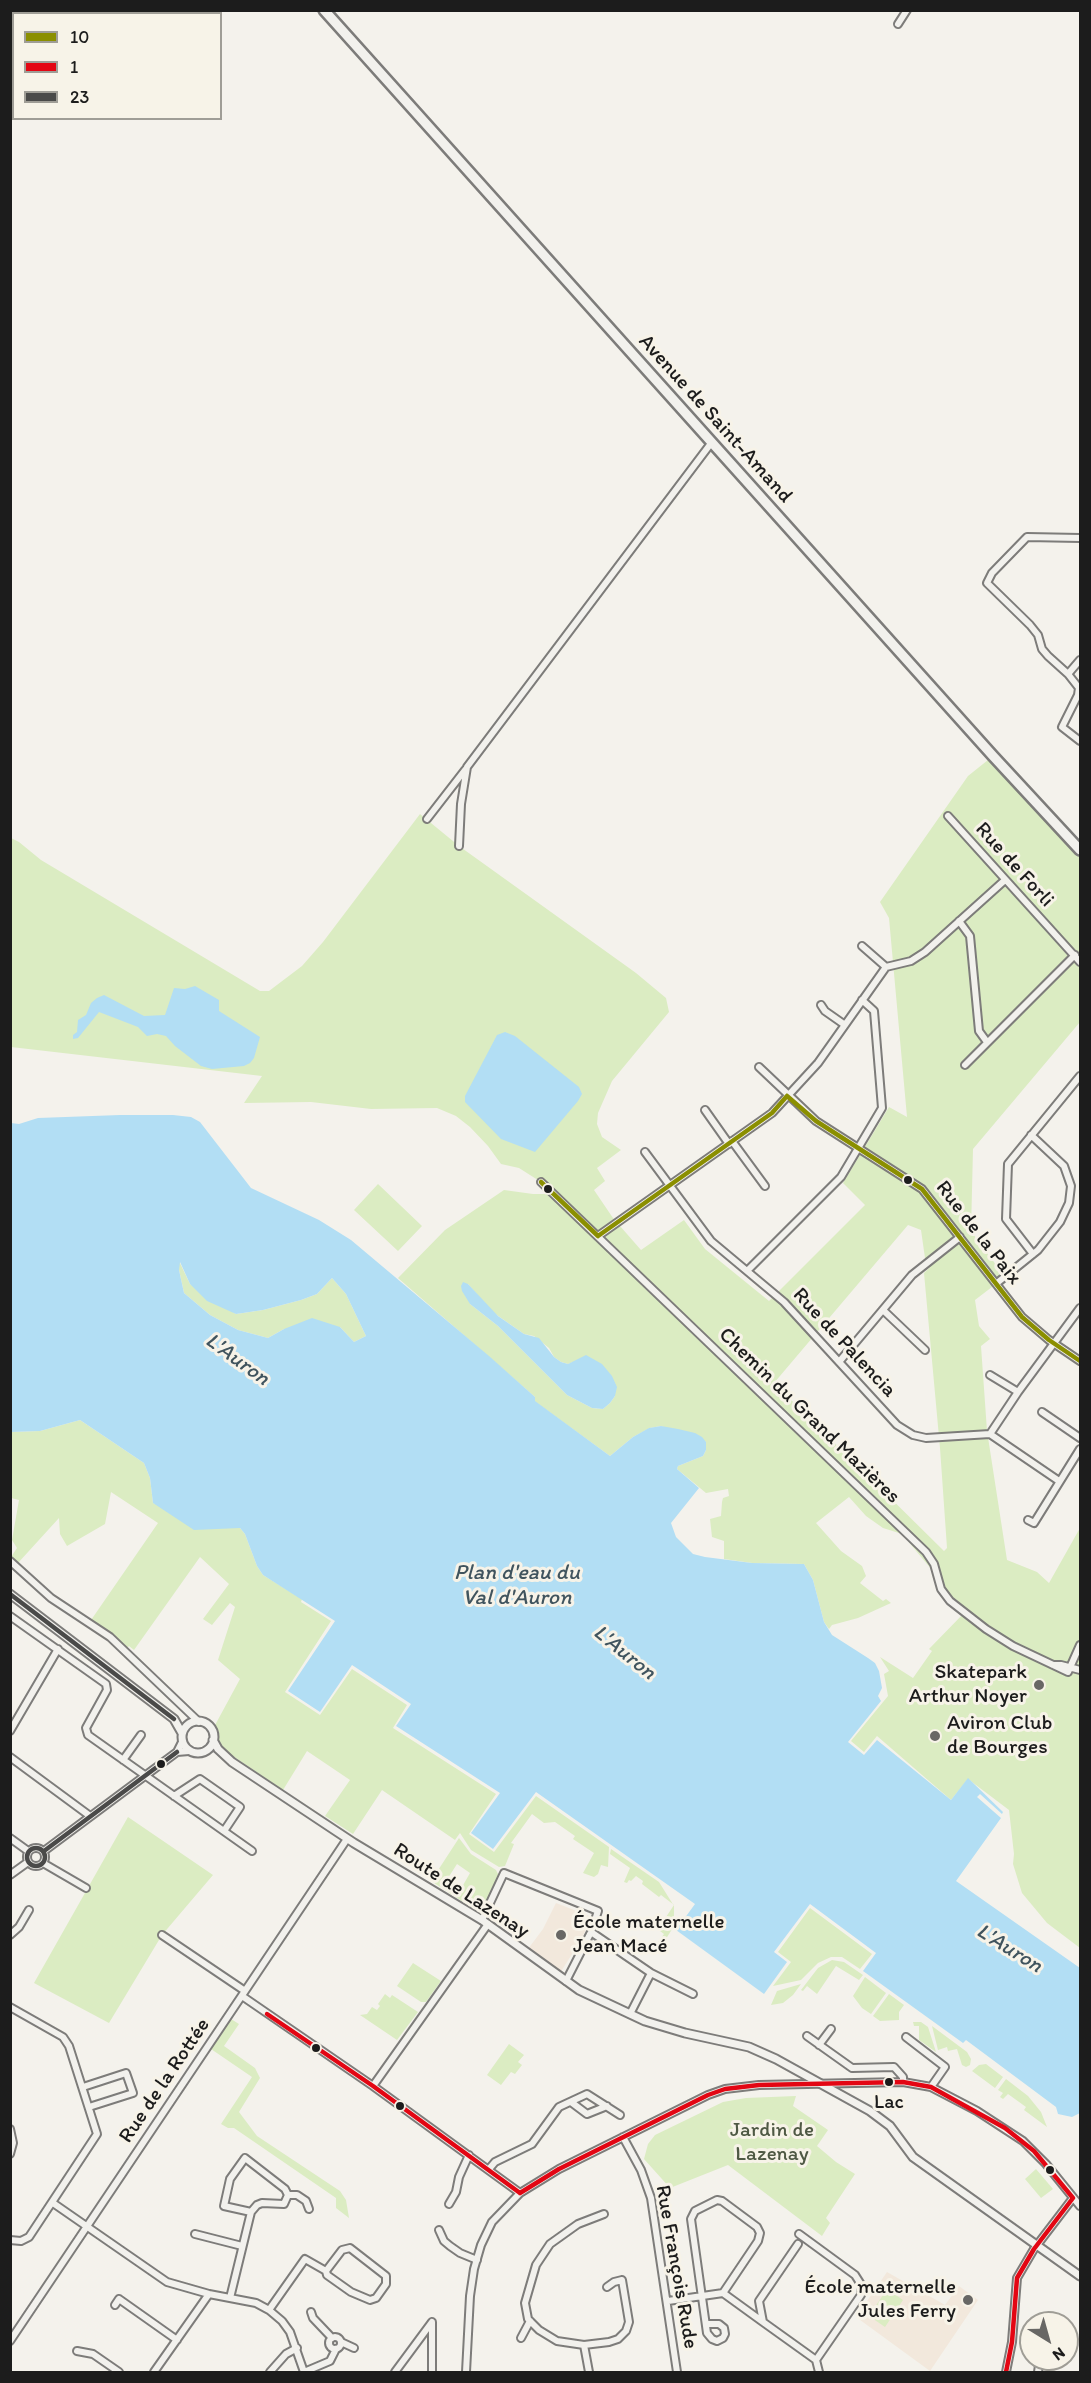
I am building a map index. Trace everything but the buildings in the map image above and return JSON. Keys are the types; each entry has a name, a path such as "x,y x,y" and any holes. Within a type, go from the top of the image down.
{"main road":[{"name":"Avenue de Saint-Amand","path":"324,10 1080,850"}],"street":[{"path":"898,24 907,10"},
{"path":"427,819 712,442"},
{"path":"1080,538 1027,537 992,573 987,583 1030,625 1038,635 1042,649 1079,688 1078,695 1062,727 1080,741"},
{"path":"1068,674 1080,660"},
{"path":"459,846 461,804 467,767"},
{"name":"Rue de Forli","path":"948,816 1080,962"},
{"path":"598,1236 772,1113 818,1063 886,967 917,958 1005,880"},
{"path":"959,921 970,936 979,1031 987,1042"},
{"path":"862,945 886,967"},
{"path":"965,1065 1074,956"},
{"path":"747,1271 838,1180 883,1105 874,1011 862,1000"},
{"path":"821,1005 825,1011 844,1025"},
{"name":"Rue de la Paix","path":"759,1067 816,1122 922,1189 1022,1317 1053,1343 1080,1361"},
{"path":"1033,1254 1008,1222 1006,1215 1008,1164 1080,1077"},
{"path":"705,1110 765,1186"},
{"path":"997,1283 1033,1254 1064,1216 1071,1193 1070,1180 1062,1163 1031,1135"},
{"name":"Rue de Palencia","path":"645,1152 711,1241 784,1302 904,1430 926,1438 990,1434"},
{"name":"Chemin du Grand Mazières","path":"541,1182 926,1552 934,1564 941,1589 950,1601 986,1629 1027,1654 1068,1672 1071,1667 1080,1670"},
{"path":"839,1362 917,1270 960,1237"},
{"path":"1059,1481 990,1434 1080,1308"},
{"path":"883,1310 925,1350"},
{"path":"990,1375 1018,1392"},
{"path":"1042,1413 1080,1438"},
{"path":"1028,1520 1034,1523 1080,1449"},
{"path":"10,1561 51,1598 110,1637 200,1722 211,1728 213,1740 206,1751 177,1752"},
{"path":"10,1594 174,1719 182,1733 182,1742 177,1752 44,1851"},
{"path":"10,1616 106,1684 107,1690 86,1732 144,1776 252,1851"},
{"path":"1071,1667 1080,1645"},
{"path":"10,1731 58,1649"},
{"path":"174,1719 191,1723 200,1722"},
{"path":"182,1733 191,1723"},
{"path":"123,1760 141,1735"},
{"name":"Route de Lazenay","path":"213,1740 225,1757"},
{"path":"182,1742 189,1751"},
{"name":"Route de Lazenay","path":"206,1751 225,1757 347,1839 485,1922 579,1990 630,2014 685,2033 749,2047 776,2059 865,2108 890,2126 914,2157 1080,2276"},
{"path":"10,1757 90,1816"},
{"path":"174,1797 200,1779 240,1807 224,1831"},
{"path":"10,1838 28,1851"},
{"name":"Rue de la Rottée","path":"10,2341 347,1839"},
{"path":"28,1851 35,1847 44,1851"},
{"path":"28,1851 28,1862"},
{"path":"43,1863 44,1851"},
{"path":"28,1862 35,1866 43,1863"},
{"path":"10,1875 28,1862"},
{"path":"43,1863 87,1888"},
{"path":"373,2086 485,1922 504,1873 598,1911 591,1932 566,1981"},
{"path":"10,1935 19,1927 29,1910"},
{"path":"591,1932 651,1973 693,1994"},
{"path":"162,1935 520,2193"},
{"path":"630,2014 651,1973"},
{"path":"10,2007 63,2037 69,2046 97,2134 29,2237 21,2241 10,2240"},
{"path":"819,2045 831,2029"},
{"path":"807,2036 852,2068 894,2067 903,2077 903,2082"},
{"path":"906,2037 945,2067 931,2088"},
{"path":"82,2087 126,2073 133,2093 89,2107"},
{"path":"466,2373 470,2296 477,2260 492,2222 520,2193 559,2169 708,2095 725,2089 743,2086 903,2082 931,2088 977,2111 1023,2141 1046,2164 1080,2206"},
{"path":"489,2169 495,2162 532,2144 559,2107 587,2094 620,2115"},
{"path":"571,2102 587,2114 607,2106"},
{"path":"10,2129 14,2144 10,2154"},
{"name":"Rue François Rude","path":"623,2137 642,2170 651,2198 677,2373"},
{"path":"449,2204 456,2192 459,2177 469,2155"},
{"path":"251,2212 224,2206 230,2179 246,2158 285,2189 288,2195"},
{"path":"288,2195 297,2195 306,2201 309,2209"},
{"path":"230,2298 251,2212 262,2203 284,2204 288,2195"},
{"path":"1006,2373 1012,2342 1017,2278 1037,2245 1073,2198"},
{"path":"706,2324 691,2219 695,2211 717,2200 722,2201 757,2227 760,2233 758,2241 723,2293"},
{"path":"53,2203 167,2282 209,2295 256,2303 269,2310 282,2321 290,2332 304,2373 330,2361 341,2342"},
{"path":"604,2214 578,2224 563,2233 544,2252 536,2265 528,2288 525,2303 530,2321 539,2330 557,2341 584,2345 618,2338 626,2331 629,2322 622,2280 614,2282 607,2288"},
{"path":"439,2230 444,2241 460,2253 477,2260"},
{"path":"195,2234 242,2246"},
{"path":"799,2234 855,2275 862,2286 861,2295 816,2360"},
{"path":"763,2322 759,2301 763,2292 798,2244"},
{"path":"269,2310 304,2259 326,2271 327,2275 351,2292 370,2300 376,2298 386,2284 386,2276 350,2248 342,2250 326,2271"},
{"path":"668,2301 723,2293 816,2360 819,2373"},
{"path":"154,2373 209,2295"},
{"path":"115,2305 119,2299 177,2340"},
{"path":"311,2312 313,2318 332,2338"},
{"path":"520,2338 530,2321"},
{"path":"395,2373 432,2322 432,2373"},
{"path":"332,2338 338,2337 341,2342 354,2348"},
{"path":"332,2338 329,2345 336,2349"},
{"path":"584,2345 589,2373"},
{"path":"270,2373 286,2354 297,2348"},
{"path":"78,2351 93,2354 118,2373"}],"shaded area":[{"name":"École maternelle Jean Macé","path":"556,1903 592,1917 581,1940 560,1973 528,1949 543,1929"},
{"path":"887,2272 945,2305 959,2286 978,2300 930,2371 856,2317"}],"green space":[{"path":"993,756 1080,850 1080,1022 973,1149 971,1231 1005,1277 975,1300 979,1326 990,1339 981,1346 987,1431 1007,1560 1037,1572 1049,1583 1080,1528 1080,1948 1047,1923 1022,1893 1013,1864 1009,1810 968,1779 951,1800 877,1736 864,1752 851,1741 888,1696 884,1674 889,1671 880,1657 913,1678 932,1651 929,1649 964,1613 950,1601 937,1576 902,1534 883,1528 866,1516 849,1497 816,1523 841,1551 862,1566 866,1576 860,1583 883,1601 886,1599 891,1603 858,1618 832,1625 829,1629 824,1622 813,1580 804,1564 752,1563 724,1559 724,1541 712,1537 710,1519 721,1516 723,1498 729,1496 728,1489 706,1493 677,1469 678,1466 703,1456 706,1442 661,1426 650,1428 633,1437 610,1456 534,1401 535,1397 398,1278 445,1230 504,1190 548,1194 541,1182 519,1168 501,1164 470,1127 456,1116 437,1108 371,1109 311,1102 244,1103 262,1076 11,1047 11,838 41,860 260,991 269,991 302,966 323,942 420,814 459,846 636,973 666,998 669,1012 612,1081 598,1113 597,1124 602,1137 621,1150 597,1168 605,1181 594,1190 613,1218 641,1250 684,1220 705,1249 769,1301 865,1205 843,1183 889,1107 907,1117 889,918 880,902 968,776","holes":["908,1225 921,1230 925,1258 930,1267 924,1273 940,1448 947,1548 944,1551 774,1383","468,1284 491,1311 524,1334 534,1336 561,1362 568,1364 573,1362 615,1396 610,1403 603,1409 592,1408 567,1395 498,1326 470,1304"]},
{"path":"378,1184 422,1226 398,1251 354,1210"},
{"path":"179,1261 190,1284 236,1314 263,1310 317,1294 332,1278 346,1294 366,1336 354,1342 340,1327 284,1329 268,1338 238,1330 210,1315 184,1293"},
{"path":"80,1420 144,1463 150,1478 153,1503 231,1528 240,1528 245,1534 257,1566 263,1575 302,1599 301,1602 331,1621 285,1692 320,1715 352,1669 407,1705 393,1728 496,1794 469,1834 494,1852 536,1796 609,1847 608,1867 601,1865 598,1874 594,1877 583,1873 594,1853 573,1839 575,1836 555,1822 544,1823 532,1814 511,1843 514,1844 505,1866 499,1867 471,1850 460,1833 455,1840 382,1790 353,1834 325,1816 350,1780 307,1751 283,1790 224,1750 217,1741 214,1727 240,1679 218,1660 235,1607 230,1603 212,1625 203,1619 229,1584 200,1557 134,1650 129,1646 124,1651 89,1623 158,1523 111,1492 105,1524 67,1546 60,1534 59,1518 18,1563 11,1557 17,1548 12,1540 19,1500 11,1498 10,1432 40,1431"},
{"path":"128,1817 213,1875 162,1935 109,2023 34,1983"},
{"path":"459,1838 471,1854 496,1870 499,1876 484,1910 477,1911 431,1881","holes":["457,1864 470,1873 462,1887 448,1878"]},
{"path":"611,1849 659,1882 673,1904 661,1895 659,1897 642,1884 643,1881 636,1876 627,1883 624,1882 630,1868 610,1854"},
{"path":"674,1905 674,1926 659,1950 654,1947 664,1934 660,1931"},
{"path":"810,1908 872,1954 860,1969 842,1957 831,1957 818,1963 801,1980 773,1986 791,1962 778,1952"},
{"path":"832,1960 844,1962 863,1975 859,1980 836,1966 817,1994 807,1986 803,1991 801,1990 818,1968"},
{"path":"413,1963 441,1981 426,2002 421,2002 397,1986"},
{"path":"865,1977 886,1993 871,2014 862,2008 853,1996"},
{"path":"801,1984 783,2003 771,2005 777,1991"},
{"path":"385,1994 390,1998 392,1995 418,2012 397,2040 360,2015 367,2014 372,2007 377,2010"},
{"path":"889,1994 904,2005 899,2012 899,2020 880,2021 873,2016"},
{"path":"231,2019 239,2024 224,2046 255,2068 260,2078 239,2112 257,2136 340,2191 346,2200 349,2218 336,2208 336,2198 234,2128 221,2124 252,2077 211,2049"},
{"path":"913,2022 921,2022 928,2027 936,2052 919,2040 919,2026 914,2026"},
{"path":"932,2026 967,2052 971,2059 970,2065 966,2067 962,2065 957,2049 948,2051 947,2047 938,2050"},
{"path":"509,2044 524,2055 518,2062 522,2065 515,2074 511,2072 501,2085 487,2075"},
{"path":"986,2064 1003,2077 995,2088 972,2071 979,2065"},
{"path":"1006,2079 1028,2096 1041,2112 1047,2127 1024,2110 1026,2107 1008,2094 1003,2099 1000,2097 1003,2093 998,2090"},
{"name":"Jardin de Lazenay","path":"796,2096 793,2106 828,2130 817,2146 855,2174 826,2218 830,2223 822,2236 728,2165 670,2188 644,2159 648,2144 655,2135 723,2102 746,2098"},
{"path":"1036,2169 1053,2189 1041,2198 1025,2179"},
{"path":"887,2289 903,2300 885,2327 869,2316"}],"water":[{"path":"195,986 219,1000 219,1011 260,1037 254,1058 250,1063 244,1066 212,1069 201,1066 166,1036 157,1034 147,1036 138,1027 99,1012 78,1038 73,1039 73,1035 77,1032 78,1020 86,1015 91,1003 97,998 104,995 144,1016 165,1015 174,988 185,989"},
{"path":"505,1032 515,1036 579,1087 582,1094 535,1152 501,1139 465,1102 465,1096 497,1035"},
{"name":"Plan d'eau du Val d'Auron","path":"120,1115 191,1117 200,1122 251,1188 319,1220 351,1240 489,1356 535,1397 535,1401 610,1456 633,1437 649,1428 661,1426 695,1433 702,1437 706,1442 703,1456 678,1466 677,1469 699,1488 671,1523 676,1537 693,1554 705,1557 752,1563 804,1564 813,1580 824,1622 832,1635 875,1663 879,1671 882,1688 878,1696 881,1701 848,1742 864,1755 877,1740 951,1800 968,1778 1003,1812 1002,1814 980,1794 977,1797 1001,1818 956,1881 1080,1968 1080,2113 1072,2117 1058,2114 1056,2107 966,2040 963,2043 863,1971 876,1953 810,1904 774,1952 787,1962 764,1994 676,1930 695,1904 536,1792 493,1849 471,1833 500,1793 396,1726 411,1704 352,1665 320,1712 288,1691 335,1621 263,1575 257,1566 245,1534 240,1528 194,1530 153,1503 150,1478 144,1463 80,1420 40,1431 11,1432 11,1123 19,1124 38,1118","holes":["180,1262 190,1284 207,1301 236,1314 301,1300 317,1294 332,1278 346,1294 366,1336 354,1342 340,1327 312,1318 268,1338 238,1330 210,1315 184,1293 179,1270"]},
{"path":"463,1282 468,1284 498,1316 524,1334 539,1338 561,1362 568,1364 586,1355 602,1364 612,1376 617,1387 610,1403 603,1409 592,1408 567,1395 498,1326 470,1304 462,1291"}],"transit line":[{"name":"10","path":"787,1096 816,1121 922,1189 1022,1317 1049,1340 1080,1361"},
{"name":"10","path":"598,1236 772,1113 787,1096"},
{"name":"10","path":"541,1182 598,1236"},
{"name":"23","path":"10,1594 174,1719"},
{"name":"23","path":"44,1851 177,1752"},
{"name":"23","path":"32,1848 40,1848 45,1853 45,1857 43,1864 32,1866 27,1861 27,1853 32,1848"},
{"name":"1","path":"267,2014 373,2086 520,2193"},
{"name":"1","path":"520,2193 559,2169 708,2095 725,2089 759,2085 903,2082 931,2087 1005,2128 1034,2151 1073,2198"},
{"name":"1","path":"1006,2372 1012,2342 1017,2278 1034,2249 1073,2198"}],"place":[{"name":"Skatepark Arthur Noyer","path":"1039,1685"},
{"name":"Aviron Club de Bourges","path":"935,1736"},
{"name":"École maternelle Jean Macé","path":"561,1935"},
{"name":"Lac","path":"889,2082"},
{"name":"École maternelle Jules Ferry","path":"968,2300"}],"water label":[{"name":"L'Auron","path":"237,1360"},
{"name":"L'Auron","path":"624,1653"},
{"name":"L'Auron","path":"1009,1949"}]}
